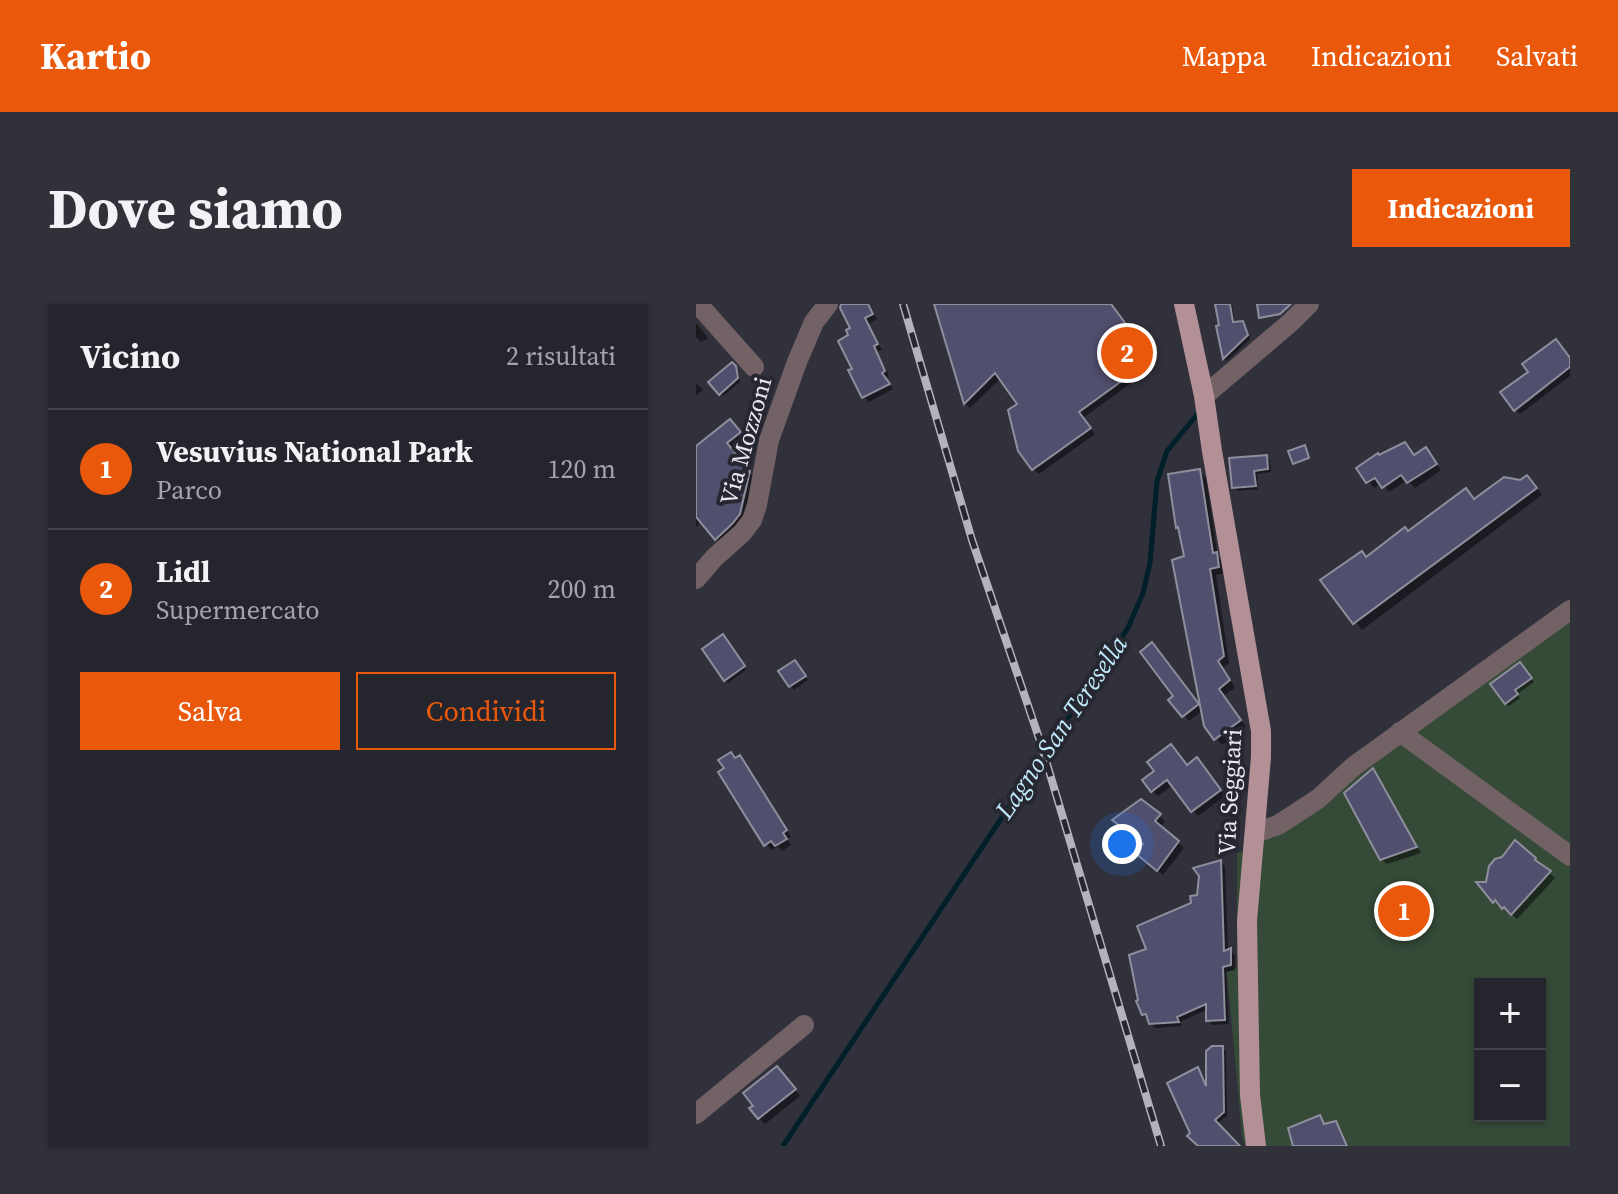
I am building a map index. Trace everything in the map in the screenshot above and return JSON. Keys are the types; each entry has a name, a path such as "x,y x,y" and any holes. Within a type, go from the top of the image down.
{"main road":[{"name":"Via Seggiari","path":"1184,304 1204,396 1261,731 1247,921 1250,1095 1256,1146"}],"street":[{"path":"698,304 754,367"},
{"name":"Via Mozzoni","path":"696,579 752,520 769,440 802,348 814,322 828,304"},
{"path":"1204,396 1309,304"},
{"path":"1255,833 1278,825 1318,799 1354,766 1570,610"},
{"path":"1400,732 1570,856"},
{"path":"696,1114 804,1025"}],"green space":[{"path":"1570,610 1570,1146 1245,1146 1227,972 1237,967 1237,854 1300,816"}],"building":[{"path":"841,304 868,304 873,314 865,318 878,344 874,346 885,371 882,373 890,384 862,398 838,341 848,335 846,330 850,328"},
{"path":"934,304 1111,304 1152,359 1079,412 1091,428 1032,470 1018,451 1008,410 1017,404 995,373 964,404"},
{"path":"1215,304 1230,304 1233,322 1243,321 1248,335 1223,359 1216,326 1219,325"},
{"path":"1257,304 1291,304 1280,314 1259,318"},
{"path":"1556,339 1570,358 1570,367 1514,411 1500,392 1528,372 1522,364"},
{"path":"732,362 738,378 719,395 708,382"},
{"path":"730,419 741,432 727,443 750,471 740,514 715,540 696,517 696,446"},
{"path":"1405,442 1414,455 1426,447 1437,464 1407,483 1401,475 1382,488 1375,478 1366,483 1356,468 1378,453"},
{"path":"1305,445 1309,458 1293,464 1288,451"},
{"path":"1267,455 1268,469 1254,471 1256,486 1232,488 1229,458"},
{"path":"1200,469 1213,553 1217,552 1219,567 1210,569 1224,656 1218,661 1230,680 1219,689 1241,720 1214,740 1204,726 1172,560 1184,556 1176,528 1168,474"},
{"path":"1527,475 1537,488 1353,624 1320,580 1362,551 1366,557 1405,527 1408,531 1466,488 1474,499 1504,477 1520,480"},
{"path":"723,634 745,666 724,681 702,649"},
{"path":"1152,642 1199,704 1182,717 1168,700 1173,696 1140,652"},
{"path":"795,660 806,676 789,687 778,671"},
{"path":"1520,662 1532,678 1515,690 1518,694 1505,704 1490,684"},
{"path":"1171,744 1187,765 1197,757 1221,790 1191,812 1167,780 1151,792 1142,780 1154,771 1147,762"},
{"path":"731,752 735,758 740,755 787,830 783,833 787,839 775,846 771,841 764,846 718,772 724,768 718,760"},
{"path":"1373,768 1417,847 1380,860 1344,793"},
{"path":"1141,799 1161,814 1155,821 1179,841 1157,871 1135,853 1143,844 1112,820"},
{"path":"1515,840 1551,871 1511,915 1495,900 1493,903 1476,882 1486,882 1489,866 1502,857"},
{"path":"1221,860 1224,951 1231,948 1231,965 1223,967 1225,1020 1206,1021 1206,1004 1177,1017 1179,1022 1149,1024 1136,1001 1129,955 1146,949 1137,926 1191,903 1190,896 1197,895 1199,876 1193,868"},
{"path":"1212,1046 1223,1046 1224,1112 1215,1120 1240,1146 1198,1146 1187,1136 1190,1133 1167,1083 1198,1067 1206,1086 1206,1051"},
{"path":"777,1066 796,1089 758,1119 743,1093"},
{"path":"1320,1115 1324,1124 1336,1121 1347,1146 1293,1146 1288,1128"}],"waterway":[{"name":"Lagno San Teresella","path":"783,1146 1128,628 1143,593 1150,563 1157,481 1167,451 1200,411"}],"railway":[{"path":"903,304 972,540 1041,744 1161,1146"}],"place":[{"name":"Lidl","path":"1127,353"},
{"name":"Vesuvius National Park","path":"1404,911"}]}
